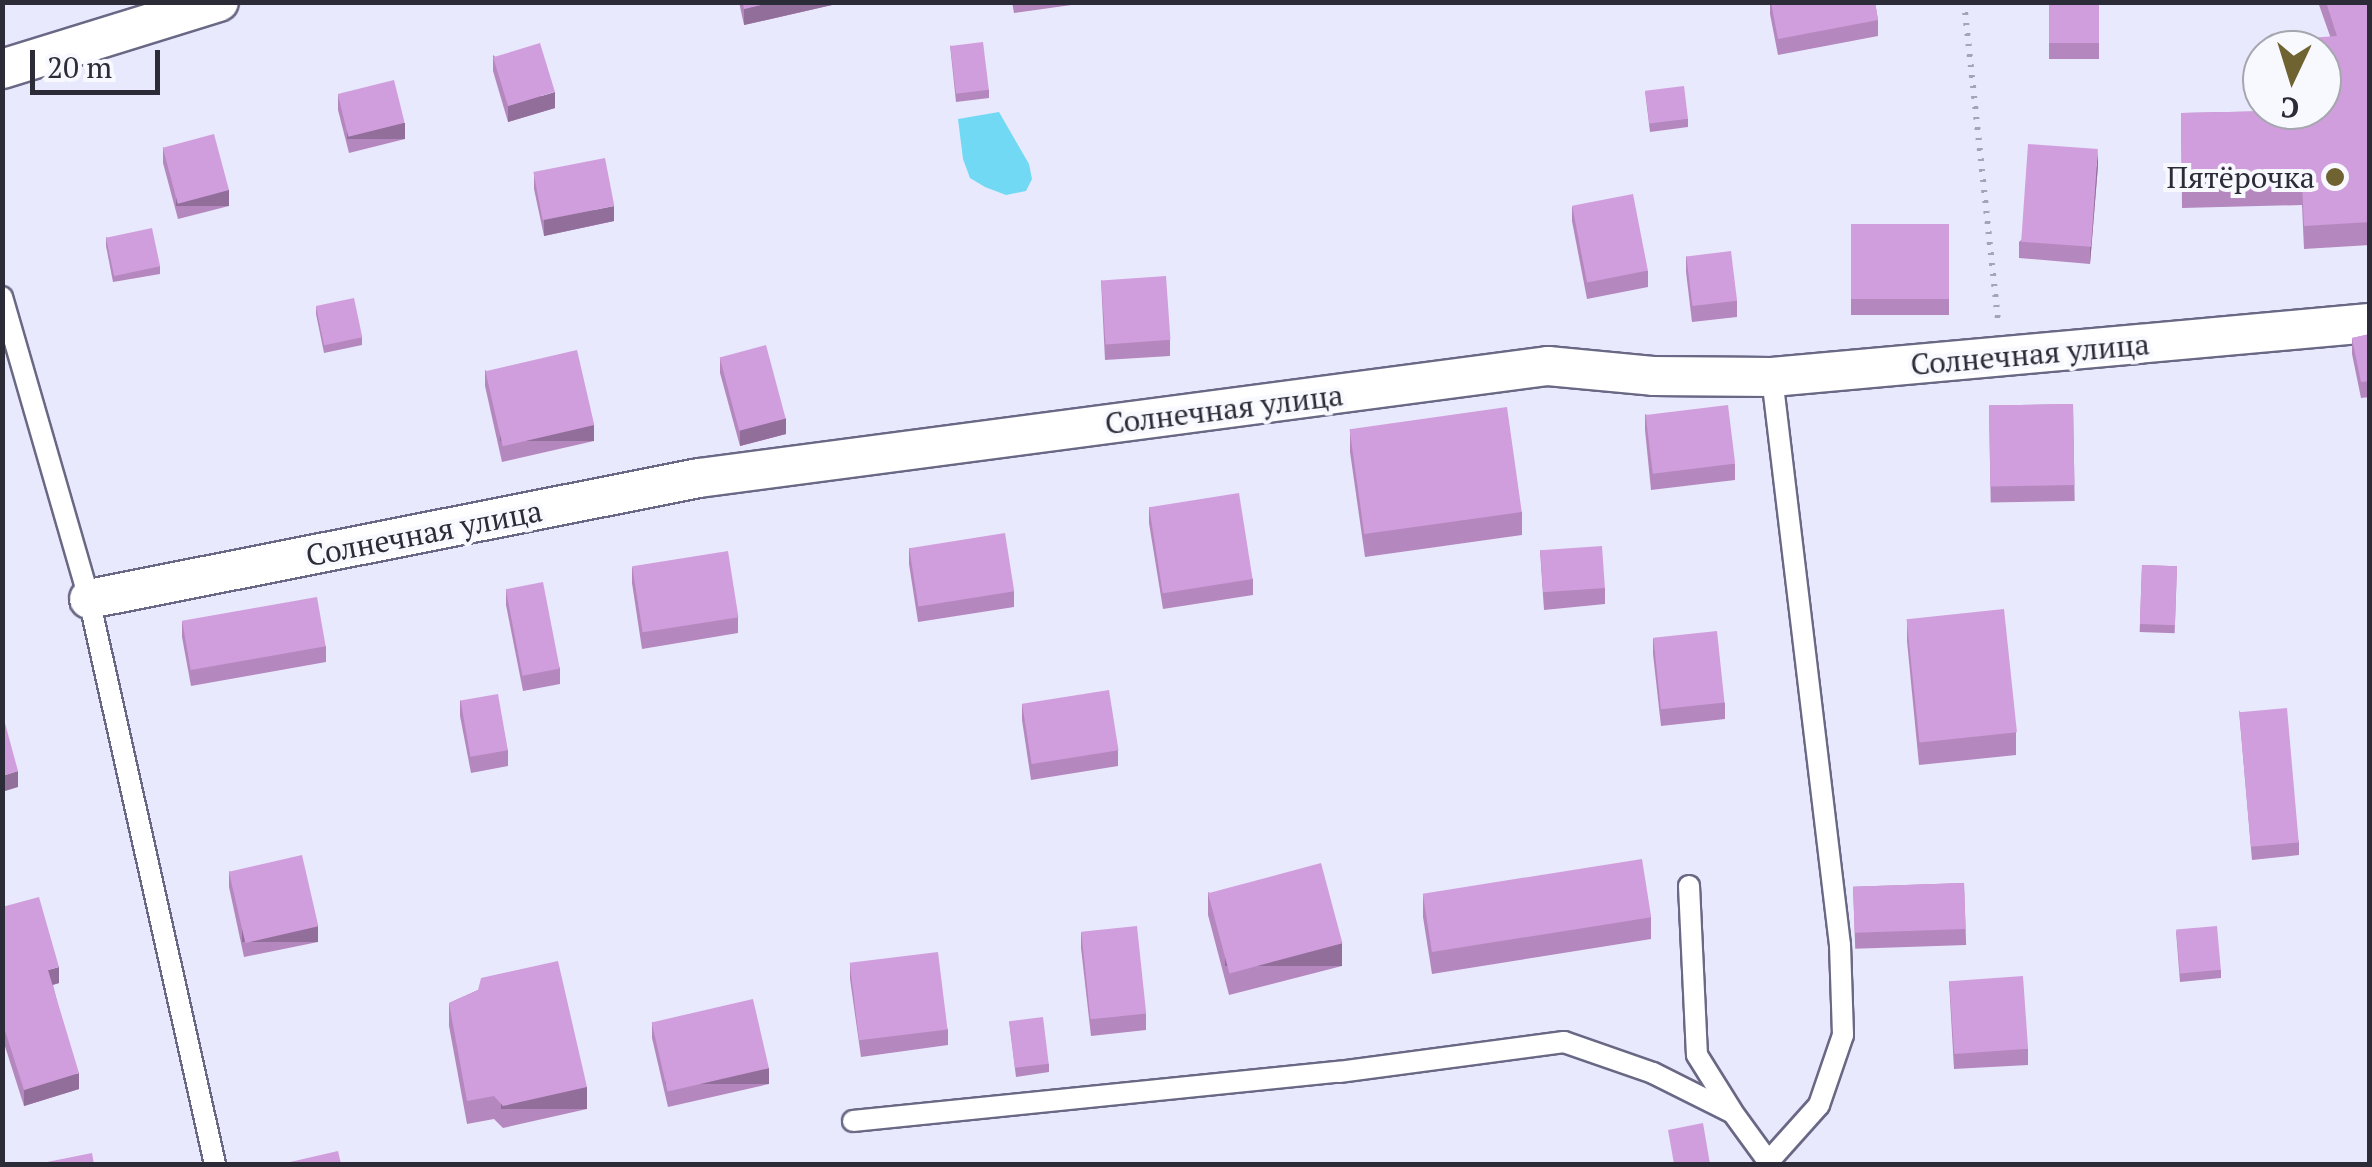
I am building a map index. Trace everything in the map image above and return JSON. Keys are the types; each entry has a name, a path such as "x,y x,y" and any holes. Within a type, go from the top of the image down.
{"street":[{"path":"2,69 219,2"},
{"name":"Солнечная улица","path":"89,600 719,475 1548,366 1653,376 1772,377 2370,323"}],"lane":[{"path":"2,297 89,600 215,1164"},
{"path":"1689,886 1697,1055 1732,1113 1770,1163 1819,1106 1843,1035 1840,945 1772,377"},
{"path":"853,1121 1339,1072 1564,1042 1653,1073 1732,1113"}],"path":[{"path":"1964,2 2002,356"}],"water":[{"path":"999,112 1029,164 1032,179 1026,191 1006,195 985,187 970,178 963,159 958,119"}],"building":[{"path":"743,2 774,2 744,9"},
{"path":"1771,2 1875,2 1878,20 1778,39"},
{"path":"2049,2 2099,2 2099,43 2049,43"},
{"path":"2326,2 2370,2 2370,222 2304,226 2302,182 2182,185 2181,113 2242,112 2242,130 2342,130 2342,30 2335,30"},
{"path":"983,42 989,90 956,94 950,46"},
{"path":"540,43 555,92 508,106 493,57"},
{"path":"394,80 405,123 348,137 338,94"},
{"path":"1684,86 1688,119 1649,124 1645,91"},
{"path":"214,134 229,190 178,204 163,148"},
{"path":"2028,144 2098,149 2091,247 2021,242"},
{"path":"605,158 614,206 543,220 533,172"},
{"path":"1633,194 1648,271 1587,282 1572,206"},
{"path":"1851,224 1949,224 1949,299 1851,299"},
{"path":"152,228 160,266 114,276 106,238"},
{"path":"1731,251 1737,301 1692,306 1686,256"},
{"path":"1166,276 1170,340 1106,344 1101,281"},
{"path":"354,298 362,337 324,345 316,306"},
{"path":"2370,334 2370,381 2361,382 2352,338"},
{"path":"766,345 786,418 739,431 720,357"},
{"path":"577,350 594,425 503,446 485,371"},
{"path":"2073,404 2074,485 1990,486 1989,405"},
{"path":"1728,405 1735,464 1653,474 1646,415"},
{"path":"1507,407 1522,512 1364,534 1350,429"},
{"path":"1239,493 1253,579 1163,593 1149,507"},
{"path":"1005,533 1014,591 918,606 909,548"},
{"path":"1602,546 1605,588 1543,592 1540,550"},
{"path":"728,551 738,617 643,632 632,566"},
{"path":"2142,565 2177,566 2175,625 2140,624"},
{"path":"543,582 560,668 522,676 506,589"},
{"path":"317,597 326,646 191,670 182,621"},
{"path":"2004,609 2017,732 1919,743 1907,619"},
{"path":"1717,631 1725,703 1661,709 1653,638"},
{"path":"1109,690 1119,750 1032,764 1022,704"},
{"path":"498,694 508,750 470,757 461,701"},
{"path":"2287,708 2299,842 2251,847 2239,712"},
{"path":"2,712 18,771 2,776"},
{"path":"302,855 318,926 245,943 229,872"},
{"path":"1642,859 1651,917 1432,952 1423,894"},
{"path":"1321,863 1342,943 1229,973 1208,893"},
{"path":"1964,883 1966,929 1855,933 1853,887"},
{"path":"39,897 59,967 48,970 79,1073 24,1090 2,1021 2,907"},
{"path":"1137,926 1146,1014 1091,1019 1081,932"},
{"path":"2217,926 2221,970 2180,973 2176,930"},
{"path":"938,952 948,1029 859,1040 850,963"},
{"path":"558,961 587,1087 503,1106 494,1096 467,1101 449,1003 478,990 481,978"},
{"path":"2023,976 2028,1049 1954,1054 1949,981"},
{"path":"753,999 769,1068 668,1092 652,1022"},
{"path":"1043,1017 1049,1064 1015,1068 1009,1021"},
{"path":"1703,1123 1710,1164 1674,1164 1668,1130"},
{"path":"338,1151 341,1164 290,1162"},
{"path":"92,1153 94,1164 42,1164 42,1163"}],"place":[{"name":"Пятёрочка","path":"2335,177"}]}
